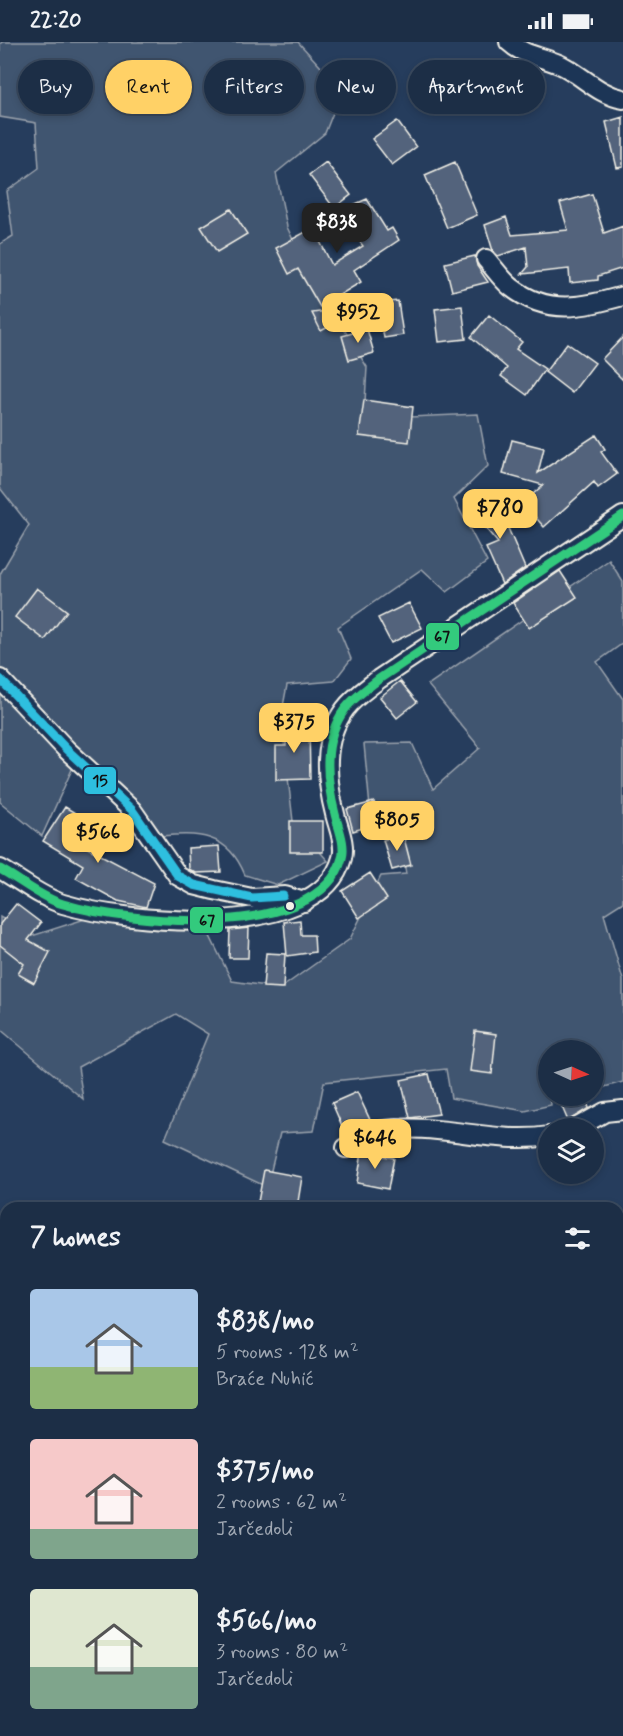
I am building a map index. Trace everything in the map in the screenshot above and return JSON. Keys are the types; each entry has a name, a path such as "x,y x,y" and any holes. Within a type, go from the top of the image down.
{"street":[{"path":"509,42 525,53 566,67 606,94 623,99"},
{"path":"486,259 511,287 548,306 574,308 623,296"},
{"path":"0,869 62,904 112,914 176,920 220,920 264,915 294,908 320,891 342,858 343,847 327,786 327,760 333,734 345,710 379,679 623,516"},
{"path":"0,679 66,749 132,810 178,876 194,885 252,898 285,896 304,902"},
{"path":"594,1118 605,1112 623,1110"},
{"path":"346,1148 378,1131 437,1130 496,1136 538,1136"}],"shaded area":[{"path":"2,42 298,42 316,62 316,114 333,114 325,133 276,173 287,227 305,265 367,367 364,419 478,414 488,466 454,499 487,562 447,592 422,569 338,627 351,659 334,681 287,685 281,717 293,821 328,861 278,885 245,875 237,859 216,840 190,835 143,837 78,756 42,836 0,802 0,574 29,525 0,488 0,244 13,236 7,191 39,168 36,123 0,117 0,44"},
{"path":"609,560 623,582 623,643 597,662 623,699 623,902 604,914 623,980 623,1082 604,1087 604,1040 538,1040 538,1106 547,1106 525,1111 451,1098 446,1069 324,1082 314,1131 280,1133 267,1187 165,1139 208,1034 176,1014 78,1067 83,1099 0,1029 0,917 32,936 88,918 205,926 232,981 281,988 350,939 381,876 406,874 397,822 371,818 364,744 412,743 433,789 480,748 428,685"}],"building":[{"path":"623,117 623,167 617,168 606,122"},
{"path":"397,121 416,147 392,165 372,139"},
{"path":"326,162 351,195 334,208 309,175"},
{"path":"455,162 477,215 447,228 425,175"},
{"path":"592,194 604,233 623,226 623,268 598,276 598,280 570,283 569,269 522,274 528,267 526,247 498,256 493,251 485,225 506,217 512,235 568,230 560,203"},
{"path":"367,199 387,231 392,228 399,240 354,270 361,282 320,307 298,269 289,274 276,248 313,228 332,265 363,246 337,212"},
{"path":"231,209 247,234 217,252 201,227"},
{"path":"475,256 477,266 488,282 452,291 445,263"},
{"path":"398,301 403,335 384,338 378,303"},
{"path":"363,306 321,331 312,313"},
{"path":"462,306 466,339 439,342 435,309"},
{"path":"489,315 522,342 516,349 545,369 527,395 501,376 507,368 471,337"},
{"path":"367,329 374,353 349,360 342,336"},
{"path":"623,337 623,380 602,359"},
{"path":"567,343 595,363 572,393 545,372"},
{"path":"364,400 413,407 409,442 359,436"},
{"path":"596,435 605,449 601,452 617,474 598,488 594,482 544,527 523,503 543,485 503,474 512,440 544,448 538,473"},
{"path":"491,496 514,523 508,528 525,568 502,584 486,548 498,543 472,512"},
{"path":"560,571 577,597 529,628 513,603"},
{"path":"37,588 67,611 45,640 15,617"},
{"path":"409,603 422,628 391,643 378,618"},
{"path":"400,681 417,702 397,718 380,697"},
{"path":"286,723 309,723 310,779 276,780 276,746 286,746"},
{"path":"374,802 380,823 353,831 347,809"},
{"path":"65,807 87,820 74,841 154,883 146,907 118,901 76,878 83,865 43,841"},
{"path":"290,821 323,821 323,852 290,852"},
{"path":"403,834 411,865 392,870 383,840"},
{"path":"219,846 221,872 196,873 189,869 188,848"},
{"path":"370,873 387,899 359,918 342,891"},
{"path":"16,904 41,923 28,940 50,952 34,983 18,974 24,964 0,945 0,924"},
{"path":"300,920 301,935 314,935 315,952 287,956 284,922"},
{"path":"249,928 248,958 229,958 230,930"},
{"path":"266,953 285,954 283,988 263,987"},
{"path":"475,1031 496,1034 492,1074 470,1071"},
{"path":"429,1074 439,1114 410,1118 401,1080"},
{"path":"357,1092 371,1122 346,1135 332,1103"},
{"path":"562,1106 588,1106 589,1108 573,1118 567,1118"},
{"path":"362,1152 394,1158 388,1189 357,1183"},
{"path":"264,1170 302,1177 298,1202 258,1202"}],"transit line":[{"name":"67","path":"0,869 39,893 63,904 130,917 218,920 261,915 298,904 326,885 342,858 342,841 332,801 328,760 332,734 345,709 379,679 623,516"},
{"name":"15","path":"0,679 66,749 132,810 178,876 194,885 252,898 283,896"}]}
